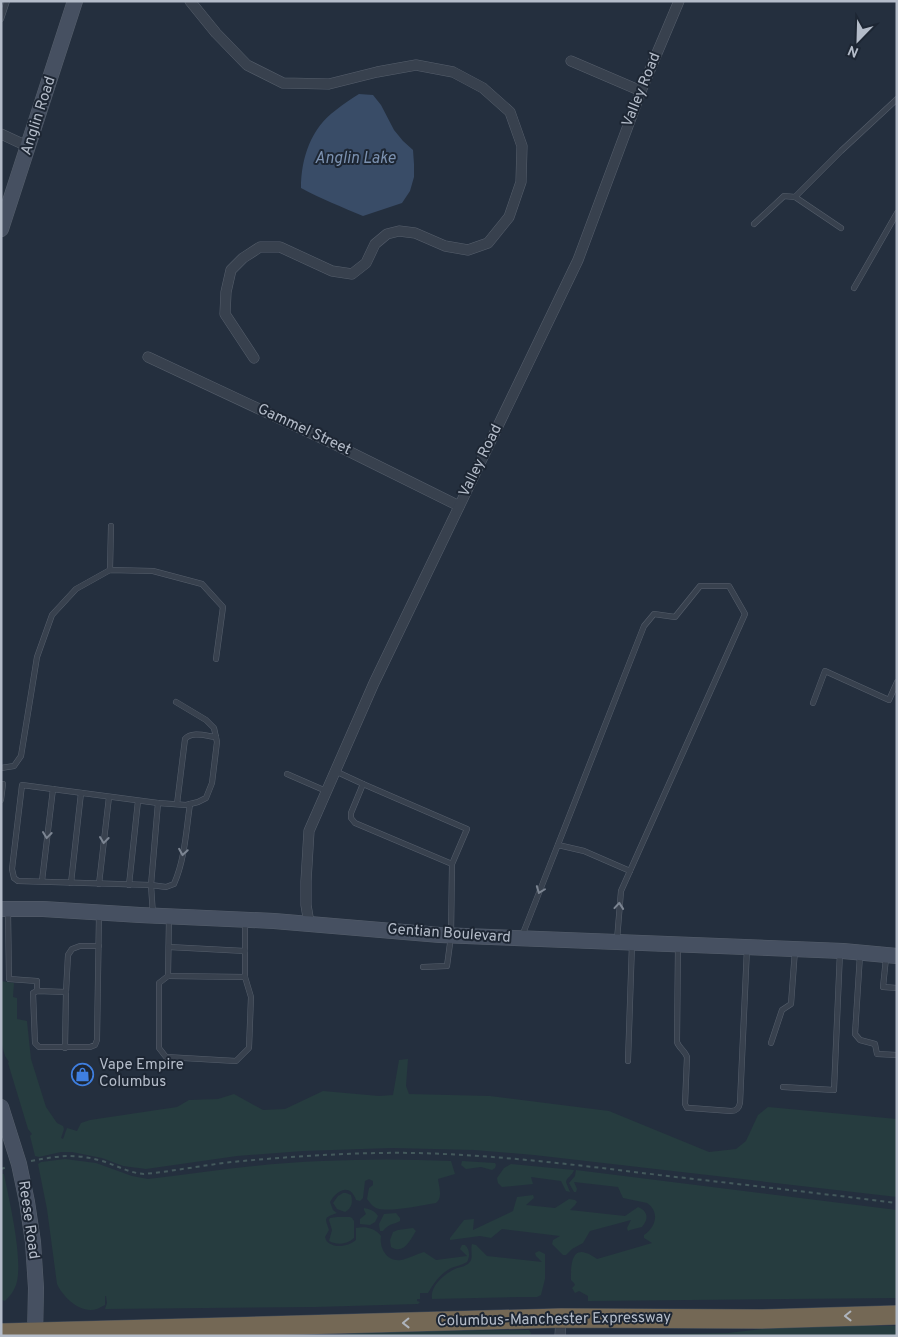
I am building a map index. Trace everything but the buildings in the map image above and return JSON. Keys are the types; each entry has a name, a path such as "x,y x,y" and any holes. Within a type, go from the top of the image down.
{"highway":[{"name":"Columbus-Manchester Expressway","path":"1,1333 560,1327 760,1318 897,1315"}],"main road":[{"name":"Anglin Road","path":"1,230 76,1"},
{"name":"Gentian Boulevard","path":"4,909 43,909 245,919 451,936 795,949 891,955"},
{"name":"Reese Road","path":"1,1107 19,1164 33,1242 36,1288 35,1334"}],"street":[{"path":"190,1 216,33 247,65 283,82 329,84 416,65 453,72 483,88 510,112 522,146 521,182 509,217 488,243 468,250 445,246 415,233 399,231 387,234 375,244 366,263 352,274 332,271 280,247 260,248 243,258 231,270 226,292 225,314 254,358"},
{"name":"Valley Road","path":"309,923 306,905 306,881 309,831 374,683 578,260 641,91 679,1"},
{"path":"571,61 641,91"},
{"path":"1,134 29,147"},
{"name":"Gammel Street","path":"148,357 336,445 459,506"}],"lane":[{"path":"1,19 7,1"},
{"path":"795,197 897,99"},
{"path":"754,224 784,196 795,197 841,228"},
{"path":"854,288 897,212"},
{"path":"110,570 111,526"},
{"path":"1,768 14,766 21,756 37,657 52,616 76,589 110,570 154,571 202,584 222,607 216,659"},
{"path":"520,939 644,626 654,614 674,617 700,586 729,586 745,614 620,891 624,943 628,1061"},
{"path":"813,703 825,671 889,700 897,682"},
{"path":"176,702 206,720 214,728 217,742 212,783 206,798 190,804 158,804 22,785 12,868 14,878 18,880 166,887 174,884 182,858 190,804"},
{"path":"177,804 186,736 191,734 216,737"},
{"path":"335,772 467,829 452,864 451,936 447,966 423,967"},
{"path":"287,774 326,791"},
{"path":"1,784 3,784 1,800"},
{"path":"363,784 351,813 350,818 355,823 452,864"},
{"path":"42,881 53,789"},
{"path":"71,882 82,793"},
{"path":"100,884 110,797"},
{"path":"129,885 138,801"},
{"path":"153,915 151,885 158,804"},
{"path":"558,845 584,851 630,871"},
{"path":"4,909 9,979 37,981 37,991"},
{"path":"66,992 37,991 33,993 35,1043 39,1047 65,1048 95,1045 97,1040 99,912"},
{"path":"168,976 169,916"},
{"path":"245,919 246,977 251,996 249,1048 236,1062 166,1057 159,1048 159,984 168,976 246,977"},
{"path":"678,945 677,1042 679,1048 687,1056 685,1104 687,1108 731,1111 739,1108 740,1103 747,948"},
{"path":"65,1048 68,955 72,949 80,946 99,946"},
{"path":"168,947 245,951"},
{"path":"771,1043 782,1010 792,1004 795,949"},
{"path":"783,1087 834,1090 840,951"},
{"path":"860,952 855,1034 860,1040 875,1044 877,1054 897,1055"},
{"path":"891,955 883,987 897,988"}],"path":[{"path":"1,1169 58,1156 83,1157 144,1174 260,1160 348,1154 416,1154 504,1158 576,1165 897,1203"}],"green space":[{"path":"1,981 14,983 13,997 17,998 17,1019 27,1021 31,1059 46,1107 57,1123 63,1126 61,1138 63,1139 67,1128 77,1131 81,1123 90,1120 177,1107 189,1100 218,1099 234,1094 263,1110 285,1109 323,1091 379,1096 393,1095 399,1060 408,1059 406,1086 409,1094 490,1096 609,1111 709,1152 736,1149 746,1141 758,1115 768,1107 897,1119 897,1197 534,1155 474,1150 392,1148 303,1151 237,1156 146,1169 123,1166 102,1158 72,1152 61,1152 39,1157 35,1156 30,1136 32,1134 28,1129 9,1062 1,1042"},
{"path":"65,1159 96,1163 132,1176 148,1179 300,1162 338,1160 451,1161 455,1174 438,1179 440,1195 436,1203 388,1210 376,1208 367,1199 369,1188 373,1185 373,1181 369,1179 365,1181 363,1198 360,1201 356,1200 350,1191 347,1190 336,1194 330,1202 333,1210 337,1213 326,1219 329,1230 325,1237 332,1245 345,1245 356,1240 356,1228 363,1227 373,1229 381,1236 381,1245 385,1253 392,1259 404,1259 424,1252 436,1260 467,1256 460,1249 462,1245 465,1245 468,1249 469,1258 467,1262 444,1273 428,1293 420,1293 420,1299 417,1299 420,1302 418,1304 105,1309 107,1303 105,1296 105,1305 97,1309 84,1309 68,1299 57,1284 47,1209 38,1164"},
{"path":"462,1161 495,1163 496,1165 492,1170 481,1167 466,1169 461,1165"},
{"path":"511,1164 574,1170 566,1182 570,1192 566,1191 561,1181 531,1177 533,1184 502,1187 498,1183 497,1178 504,1168"},
{"path":"576,1170 897,1210 897,1298 588,1301 588,1296 579,1291 575,1293 572,1288 575,1285 571,1280 572,1261 577,1253 589,1254 597,1259 652,1243 644,1238 644,1235 654,1224 655,1215 647,1203 623,1198 618,1187 574,1182 577,1189 574,1192 569,1183 575,1176"},
{"path":"1,1174 4,1174 9,1199 18,1261 16,1285 5,1301 1,1300"},
{"path":"343,1193 351,1195 352,1200 351,1207 345,1212 337,1209 333,1203"},
{"path":"533,1195 534,1198 526,1205 555,1208 569,1199 577,1202 570,1210 625,1216 638,1207 646,1213 646,1218 642,1227 628,1231 627,1228 631,1220 590,1231 583,1243 566,1255 563,1255 552,1244 553,1240 560,1236 502,1229 491,1238 480,1236 450,1240 464,1220 474,1219 473,1230 513,1211 517,1197"},
{"path":"364,1208 372,1210 378,1216 375,1222 370,1225 360,1224 360,1219 366,1214"},
{"path":"396,1213 400,1221 380,1231 379,1224 384,1214"},
{"path":"350,1217 354,1221 354,1238 348,1242 339,1244 329,1241 332,1230 329,1220 330,1218"},
{"path":"413,1228 416,1231 403,1248 396,1249 391,1247 390,1240 393,1232"},
{"path":"472,1244 476,1245 487,1256 542,1262 535,1253 539,1251 545,1254 545,1279 541,1295 537,1297 432,1299 435,1285 442,1277 469,1263 472,1257"},
{"path":"789,1326 897,1326 897,1336 589,1336 728,1333"},
{"path":"529,1330 530,1336 331,1336 369,1331"}],"water":[{"name":"Anglin Lake","path":"359,94 373,95 381,105 394,130 413,150 414,164 414,177 410,191 402,203 363,216 301,188 305,155 314,135 327,117"}],"place":[{"name":"Vape Empire Columbus","path":"83,1074"}]}
